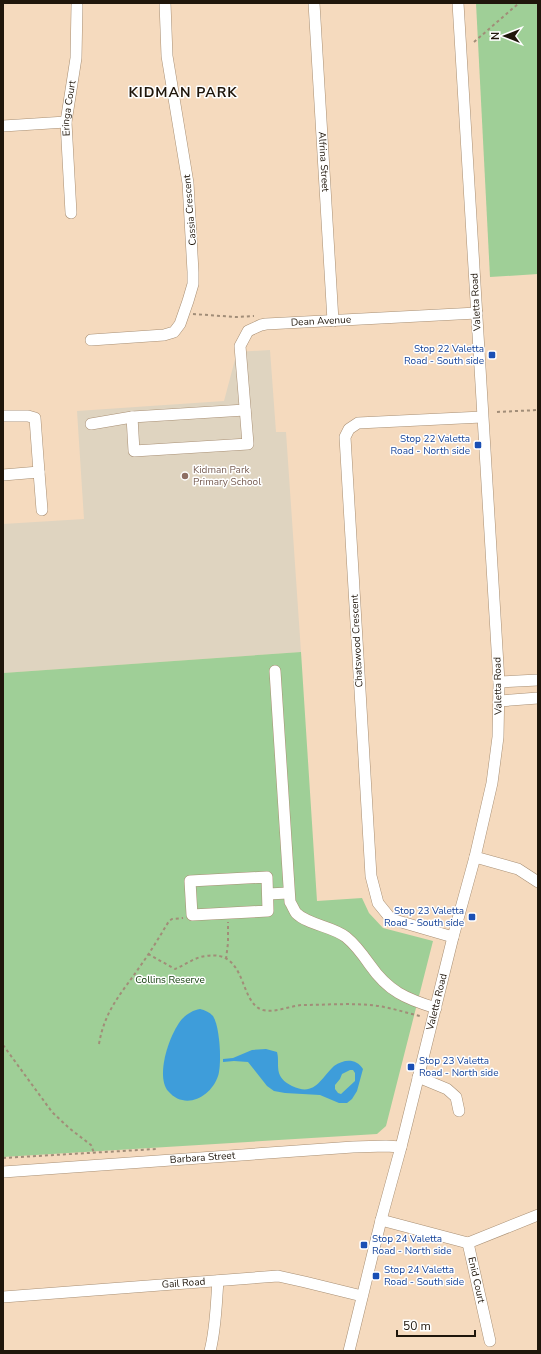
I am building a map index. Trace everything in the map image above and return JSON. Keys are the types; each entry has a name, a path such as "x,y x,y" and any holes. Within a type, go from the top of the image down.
{"street":[{"name":"Cassia Crescent","path":"91,340 164,335 174,332 180,324 193,284 193,250 188,183 167,56 165,3"},
{"name":"Alfrina Street","path":"314,3 333,321"},
{"name":"Valetta Road","path":"349,1351 453,937 475,857 492,783 498,737 499,682 458,3"},
{"name":"Eringa Court","path":"71,213 66,122 76,58 77,4"},
{"path":"3,126 66,122"},
{"name":"Dean Avenue","path":"132,417 134,451 248,444 240,346 248,331 261,325 477,313"},
{"path":"91,424 132,417 245,410"},
{"path":"3,416 28,416 35,418 42,510"},
{"name":"Chatswood Crescent","path":"453,937 391,919 378,903 371,876 345,438 349,429 358,424 482,417"},
{"path":"3,475 39,472"},
{"path":"275,670 288,893 290,902 297,913 307,920 336,931 346,937 362,954 377,975 391,989 405,998 436,1008"},
{"path":"499,682 538,680"},
{"path":"499,701 538,698"},
{"path":"475,857 518,870 538,882"},
{"path":"267,877 268,911 192,915 190,881 267,877"},
{"path":"268,894 288,893"},
{"path":"418,1078 447,1089 456,1097 459,1110"},
{"name":"Barbara Street","path":"3,1172 360,1147 401,1147"},
{"path":"381,1220 468,1243 538,1215"},
{"name":"Enid Court","path":"468,1243 490,1341"},
{"name":"Gail Road","path":"3,1297 278,1276 362,1296"},
{"path":"210,1351 214,1334 217,1308 218,1281"}],"path":[{"path":"474,42 519,3"},
{"path":"184,312 195,315 236,318 258,316"},
{"path":"497,412 538,410"},
{"path":"99,1044 102,1028 109,1011 169,921 192,915"},
{"path":"226,959 228,919"},
{"path":"148,954 170,968 175,969 206,956 215,956 226,959 234,965 250,999 255,1006 269,1011 299,1005 368,1005 420,1016"},
{"path":"3,1045 52,1112 69,1128 91,1145 94,1153 95,1165"},
{"path":"3,1158 94,1153"}],"shaded area":[{"name":"Kidman Park Primary School","path":"270,350 276,432 286,432 301,652 3,673 3,524 84,519 77,411 224,401 237,352"}],"green space":[{"path":"476,3 538,3 538,274 490,277"},
{"name":"Collins Reserve","path":"301,652 317,901 362,898 369,913 383,928 433,941 386,1126 377,1134 3,1157 3,673"}],"water":[{"path":"200,1009 210,1013 213,1016 217,1028 220,1046 218,1076 210,1090 204,1095 189,1101 182,1100 175,1097 168,1091 164,1084 163,1075 166,1054 177,1025 190,1012"},
{"path":"266,1049 277,1052 278,1070 281,1077 288,1084 300,1089 312,1088 321,1081 334,1066 342,1062 353,1061 360,1065 363,1069 357,1091 352,1099 347,1103 339,1103 320,1095 274,1091 267,1086 248,1062 223,1062 223,1059 233,1058 252,1050","holes":["353,1070 355,1073 355,1081 341,1094 338,1093 335,1089 335,1085 342,1074"]}],"place":[{"name":"Stop 22 Valetta Road - South side","path":"492,355"},
{"name":"Stop 22 Valetta Road - North side","path":"478,445"},
{"name":"Kidman Park Primary School","path":"185,476"},
{"name":"Stop 23 Valetta Road - South side","path":"472,917"},
{"name":"Stop 23 Valetta Road - North side","path":"411,1067"},
{"name":"Stop 24 Valetta Road - North side","path":"364,1245"},
{"name":"Stop 24 Valetta Road - South side","path":"376,1276"}],"district":[{"name":"KIDMAN PARK","path":"183,92"}]}
